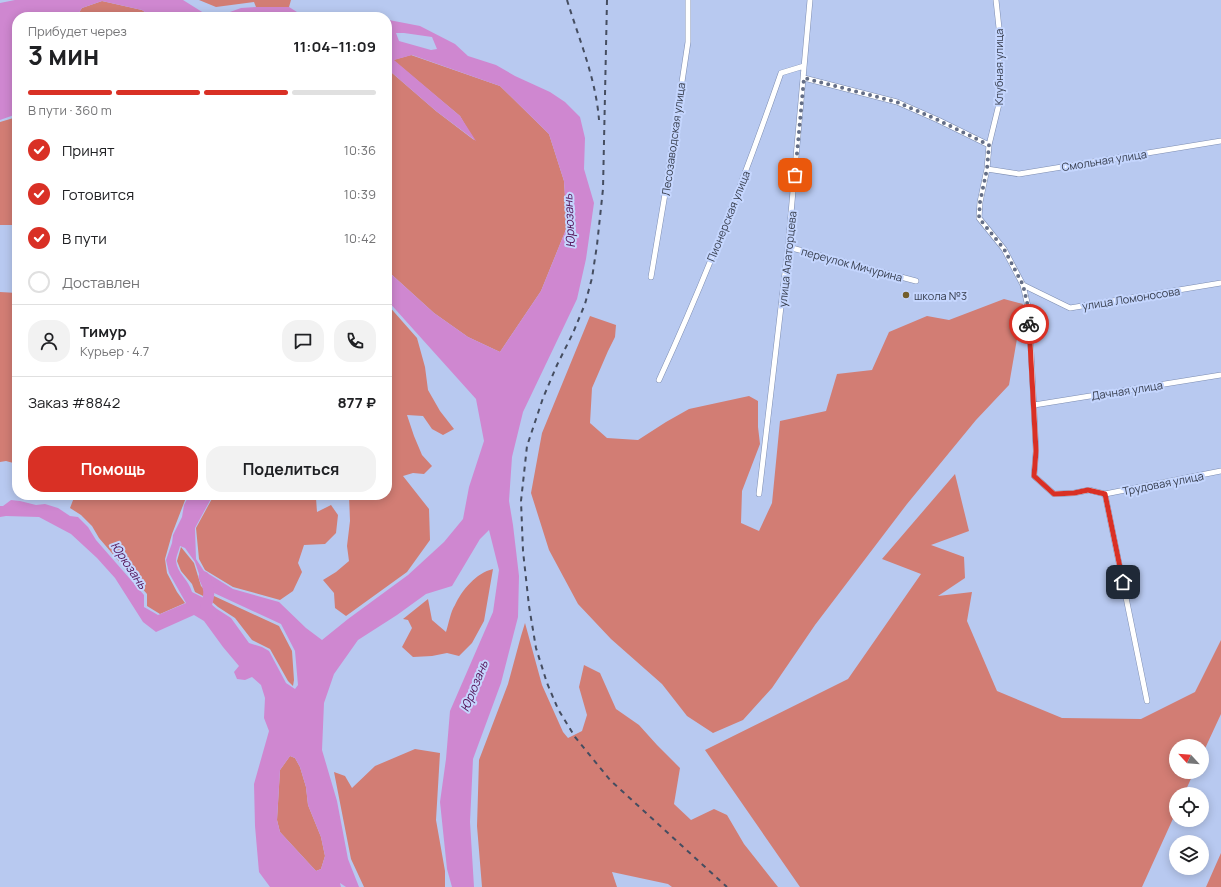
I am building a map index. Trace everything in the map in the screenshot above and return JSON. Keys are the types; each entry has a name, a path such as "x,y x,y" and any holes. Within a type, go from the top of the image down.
{"street":[{"name":"Лесозаводская улица","path":"651,277 688,42 688,0"},
{"name":"улица Алаторцева","path":"759,494 788,247 810,0"},
{"name":"Клубная улица","path":"996,0 999,28 999,104 989,145 987,169 980,202 979,218 1004,249 1023,285 1029,311 1034,405"},
{"name":"Пионерская улица","path":"659,380 729,216 755,147 780,73 804,66"},
{"path":"804,78 897,102 989,145"},
{"name":"Смольная улица","path":"987,169 1019,174 1221,141"},
{"name":"переулок Мичурина","path":"788,247 916,281"},
{"name":"улица Ломоносова","path":"1023,285 1070,308 1221,283"},
{"name":"Дачная улица","path":"1034,405 1221,375"},
{"name":"Трудовая улица","path":"1034,405 1036,451 1034,476 1054,494 1074,493 1088,490 1105,494 1221,471"},
{"path":"1105,494 1147,701"}],"shaded area":[{"path":"199,0 291,0 289,7 256,7 254,2 216,7"},
{"path":"102,1 142,10 145,12 79,12 82,8"},
{"path":"411,55 500,86 549,134 564,181 567,227 541,291 500,352 468,337 434,313 392,275 392,73 436,111 474,140 460,116 393,60"},
{"path":"12,118 12,225 0,225 0,122"},
{"path":"0,292 12,293 12,463 6,461 0,462"},
{"path":"1004,299 1023,304 1009,385 976,420 907,504 815,625 772,688 743,720 713,733 687,716 662,684 611,639 578,604 549,550 531,493 542,433 590,316 616,325 615,337 592,388 590,423 607,438 638,440 689,409 749,396 758,401 758,427 760,444 742,491 741,523 759,531 772,503 780,421 826,411 837,374 872,370 889,332 927,316 949,320"},
{"path":"392,310 417,338 425,367 428,390 440,411 454,429 443,435 432,429 423,416 407,415 422,455 432,466 424,474 413,473 403,476 429,509 430,540 407,572 346,616 335,608 334,593 323,580 336,572 349,561 347,546 350,521 349,500 392,500"},
{"path":"955,474 969,531 931,545 964,557 965,578 938,596 972,592 967,621 997,691 1062,718 1141,719 1195,692 1221,640 1221,714 1209,740 1169,739 1169,779 1191,779 1187,787 1169,787 1169,827 1142,887 800,887 705,750 848,679 921,574 882,559"},
{"path":"73,500 185,500 172,534 165,559 167,573 177,592 185,603 160,614 147,606 147,594 99,538 92,526 81,515 70,508"},
{"path":"211,500 316,500 317,512 331,505 338,515 336,533 325,544 304,545 298,563 302,572 293,591 280,600 233,587 205,570 199,559 196,528"},
{"path":"181,547 194,563 201,586 207,592 205,597 195,592 192,584 181,571 177,561"},
{"path":"493,569 484,621 472,643 459,656 447,653 432,656 413,657 402,647 412,628 408,620 403,619 428,599 432,620 446,632 453,608 466,588 475,578"},
{"path":"214,596 279,626 292,651 293,686 288,681 270,649 252,640 235,618 211,601"},
{"path":"525,623 542,685 563,732 568,738 582,731 587,715 579,687 584,665 600,673 616,709 639,725 680,768 674,804 691,820 714,809 727,815 744,844 778,887 672,887 668,884 612,872 617,887 482,887 477,826 479,760 508,684"},
{"path":"415,749 440,753 436,820 445,871 445,887 364,887 351,859 334,772 345,776 352,788 375,766"},
{"path":"290,756 295,758 300,767 306,787 308,805 321,837 325,856 321,869 316,871 280,832 277,820 280,770"},
{"path":"1221,853 1221,887 1206,887"}],"water":[{"path":"15,0 183,0 202,12 145,12 142,10 102,1 82,8 79,12 12,12 12,116 0,120 0,3"},
{"path":"289,7 297,12 230,12 241,8"},
{"path":"392,21 420,26 455,44 468,56 496,65 515,76 550,92 565,102 580,117 585,138 584,169 594,203 586,259 577,299 523,412 512,457 509,501 519,576 518,617 501,683 473,759 470,822 474,887 452,887 447,869 440,802 446,759 450,711 493,612 499,570 489,530 480,539 452,586 426,594 358,640 334,674 324,703 322,750 337,801 348,859 359,887 346,887 340,883 341,887 270,887 259,872 255,826 254,784 269,731 264,718 265,698 261,685 252,677 245,680 237,679 234,672 239,666 204,621 194,615 156,632 143,622 115,578 97,558 71,534 39,517 0,517 0,506 3,506 11,500 36,505 45,504 58,508 70,516 78,517 144,595 144,607 158,615 186,603 169,573 166,560 173,535 182,517 186,500 210,500 195,528 196,559 204,571 233,589 279,602 306,628 322,640 408,575 444,542 463,519 469,487 484,441 476,399 392,306 392,275 434,313 468,337 500,352 541,291 567,227 564,181 549,134 500,86 412,55 394,60 460,116 476,141 436,111 392,73","holes":["396,33 432,37 437,49 431,50 399,41","180,546 185,548 195,562 203,586 214,593 281,624 295,651 298,685 295,689 286,683 269,651 249,643 231,618 202,597 192,592 178,569 176,559","290,756 295,758 300,767 306,787 308,805 321,837 325,856 321,869 316,871 280,832 277,820 280,770"]}],"waterway":[{"name":"Юрюзань","path":"204,577 209,592 206,606 212,614"}],"railway":[{"path":"567,0 591,74 599,120"},
{"path":"607,0 603,189 592,278 585,304 543,398 527,446 521,501 523,551 529,606 536,648 547,683 558,709 575,737 610,780 727,887"}],"way so far":[{"path":"795,175 804,78 897,102 989,145 987,169 980,202 979,218 1004,249 1023,285 1029,311 1029,324"}],"place":[{"name":"школа №3","path":"906,295"}],"route":[{"path":"1029,324 1036,451 1034,476 1054,494 1074,493 1088,490 1105,494 1123,582"}]}
